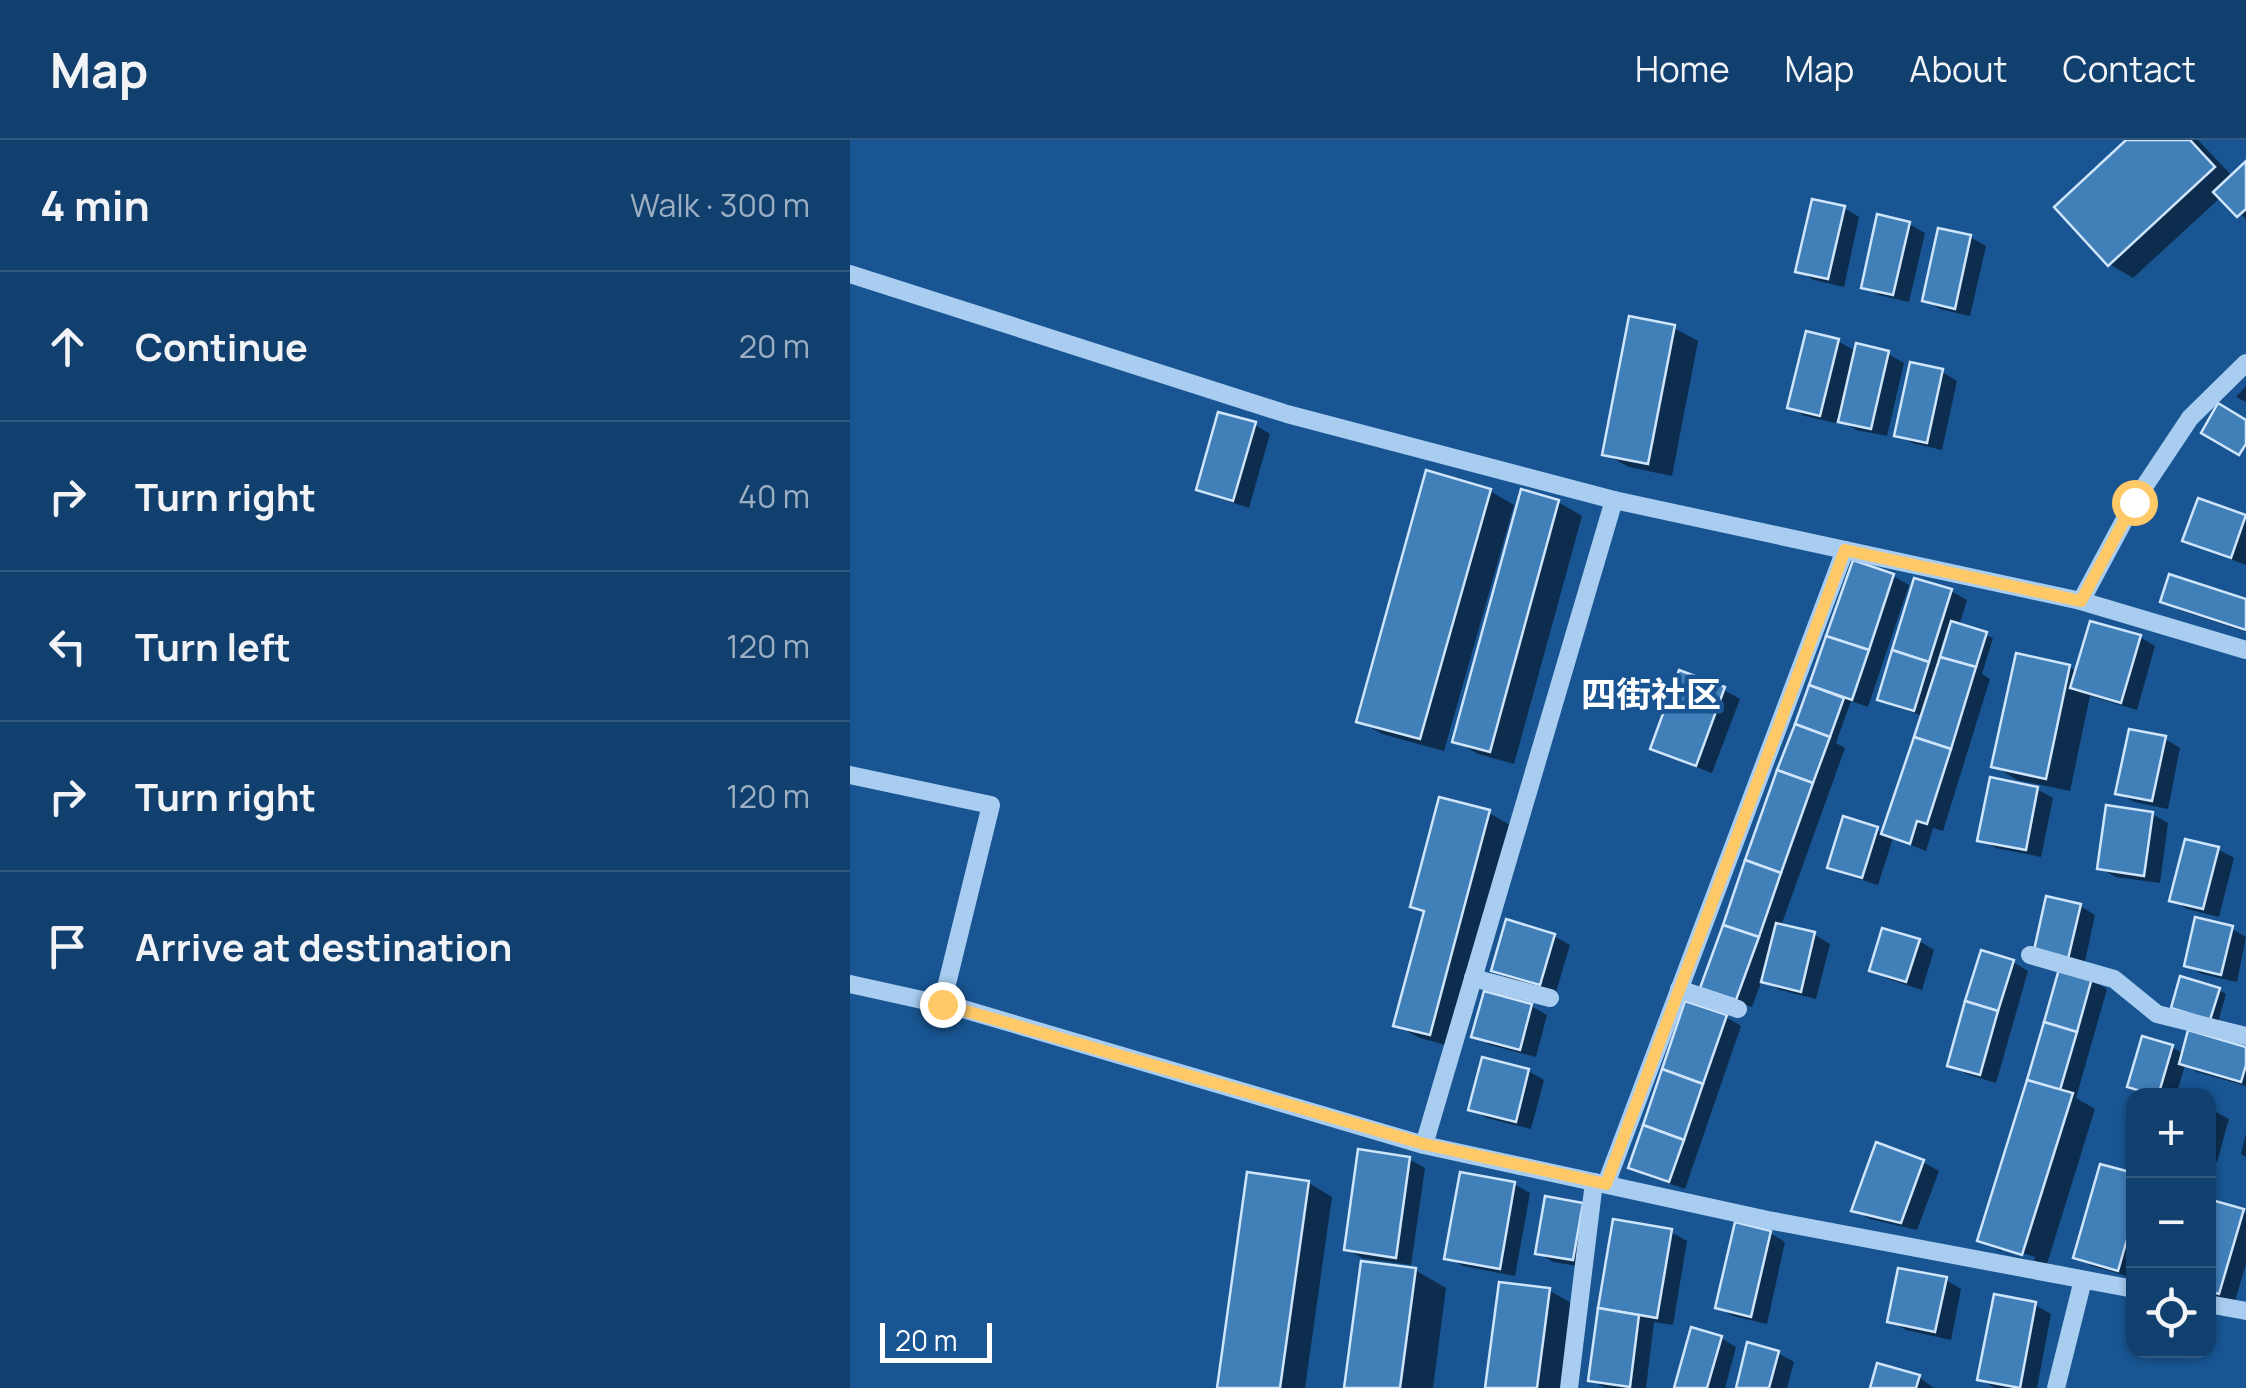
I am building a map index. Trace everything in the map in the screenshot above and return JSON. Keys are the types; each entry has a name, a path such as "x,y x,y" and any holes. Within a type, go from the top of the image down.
{"street":[{"path":"850,274 1287,414 1614,500 2081,601 2246,650"},
{"path":"2081,601 2134,502 2190,418 2246,363"},
{"path":"1424,1144 1614,500"},
{"path":"1569,1388 1600,1183 1679,990 1845,550"},
{"path":"850,775 991,804 942,1004"},
{"path":"2030,954 2114,978 2157,1014 2246,1036"},
{"path":"1473,978 1550,998"},
{"path":"850,984 942,1004 1424,1144 1768,1220 2126,1288"},
{"path":"1679,990 1738,1010"},
{"path":"2056,1388 2084,1280"},
{"path":"2216,1305 2246,1311"}],"building":[{"path":"2126,140 2190,140 2215,167 2108,266 2054,207"},
{"path":"2246,161 2246,209 2237,217 2213,192"},
{"path":"1812,199 1845,206 1828,279 1795,272"},
{"path":"1877,214 1910,222 1893,295 1861,288"},
{"path":"1938,228 1971,235 1955,309 1922,301"},
{"path":"1629,316 1675,325 1648,464 1602,455"},
{"path":"1806,331 1839,339 1820,416 1787,408"},
{"path":"1856,343 1889,351 1871,429 1838,422"},
{"path":"1910,362 1943,369 1927,443 1894,436"},
{"path":"2218,403 2246,420 2246,444 2239,455 2201,433"},
{"path":"1218,412 1256,422 1233,501 1196,490"},
{"path":"1426,470 1491,489 1420,739 1356,722"},
{"path":"1521,489 1559,500 1490,752 1452,742"},
{"path":"2198,498 2246,515 2231,558 2182,541"},
{"path":"1853,560 1894,574 1869,650 1826,636"},
{"path":"2169,574 2246,599 2246,630 2160,602"},
{"path":"1914,578 1952,589 1929,662 1892,650"},
{"path":"1951,621 1987,632 1976,667 1940,657"},
{"path":"2090,621 2141,635 2121,703 2070,688"},
{"path":"1826,636 1869,650 1852,700 1809,685"},
{"path":"1892,650 1929,662 1914,711 1877,700"},
{"path":"2016,653 2070,665 2046,779 1991,767"},
{"path":"1940,657 1976,667 1951,749 1914,737"},
{"path":"1679,670 1725,687 1696,766 1650,749"},
{"path":"1809,685 1844,698 1830,737 1795,724"},
{"path":"1795,724 1830,737 1813,783 1777,770"},
{"path":"2129,729 2166,736 2152,801 2115,794"},
{"path":"1914,737 1951,749 1927,824 1917,821 1910,844 1881,834"},
{"path":"1777,770 1813,783 1781,873 1745,860"},
{"path":"1990,777 2038,787 2026,850 1977,841"},
{"path":"1439,797 1490,810 1430,1035 1393,1026 1424,911 1410,907"},
{"path":"2106,805 2153,812 2144,876 2097,869"},
{"path":"1843,816 1878,827 1862,878 1827,868"},
{"path":"2185,839 2219,847 2203,909 2169,901"},
{"path":"1745,860 1781,873 1759,937 1723,925"},
{"path":"2046,896 2081,904 2068,959 2034,950"},
{"path":"2195,917 2233,926 2221,975 2184,966"},
{"path":"1506,919 1555,934 1540,985 1491,971"},
{"path":"1776,923 1815,932 1801,992 1761,982"},
{"path":"1723,925 1759,937 1736,1000 1700,988"},
{"path":"1882,928 1920,939 1906,982 1869,971"},
{"path":"1981,950 2014,960 1998,1011 1965,1001"},
{"path":"2059,969 2092,978 2077,1032 2044,1022"},
{"path":"2180,976 2220,988 2210,1020 2171,1008"},
{"path":"1484,991 1532,1004 1520,1050 1471,1037"},
{"path":"1685,1001 1727,1015 1703,1084 1662,1069"},
{"path":"1965,1001 1998,1011 1980,1075 1947,1066"},
{"path":"2044,1022 2077,1032 2060,1090 2027,1080"},
{"path":"2188,1030 2246,1047 2241,1082 2179,1064"},
{"path":"2142,1036 2173,1045 2160,1088 2127,1087"},
{"path":"1482,1057 1529,1069 1516,1122 1468,1110"},
{"path":"1662,1069 1703,1084 1684,1140 1643,1125"},
{"path":"2027,1080 2073,1093 2022,1255 1977,1241"},
{"path":"1643,1125 1684,1140 1669,1182 1628,1168"},
{"path":"1876,1142 1924,1160 1901,1223 1851,1211"},
{"path":"1358,1149 1410,1157 1396,1258 1344,1250"},
{"path":"2100,1164 2126,1171 2126,1243 2118,1271 2073,1258"},
{"path":"1247,1172 1309,1181 1280,1388 1217,1388"},
{"path":"1460,1172 1515,1182 1500,1269 1444,1259"},
{"path":"1545,1196 1583,1203 1573,1260 1535,1254"},
{"path":"2216,1201 2244,1209 2219,1294 2216,1293"},
{"path":"1613,1219 1672,1229 1657,1318 1598,1308"},
{"path":"1735,1222 1771,1231 1751,1317 1715,1308"},
{"path":"1361,1261 1416,1268 1400,1388 1344,1388"},
{"path":"1898,1268 1947,1277 1935,1332 1887,1322"},
{"path":"1499,1282 1550,1288 1537,1388 1485,1388"},
{"path":"1994,1294 2036,1302 2020,1388 1977,1380"},
{"path":"1598,1308 1639,1315 1630,1387 1588,1381"},
{"path":"1691,1327 1722,1336 1707,1388 1674,1388"},
{"path":"1747,1342 1779,1351 1769,1388 1736,1388"},
{"path":"1877,1363 1920,1375 1916,1388 1870,1388"}],"district":[{"name":"四街社区","path":"1651,694"}],"route":[{"path":"942,1004 1424,1144 1606,1184 1845,550 2081,601 2134,502"}]}
